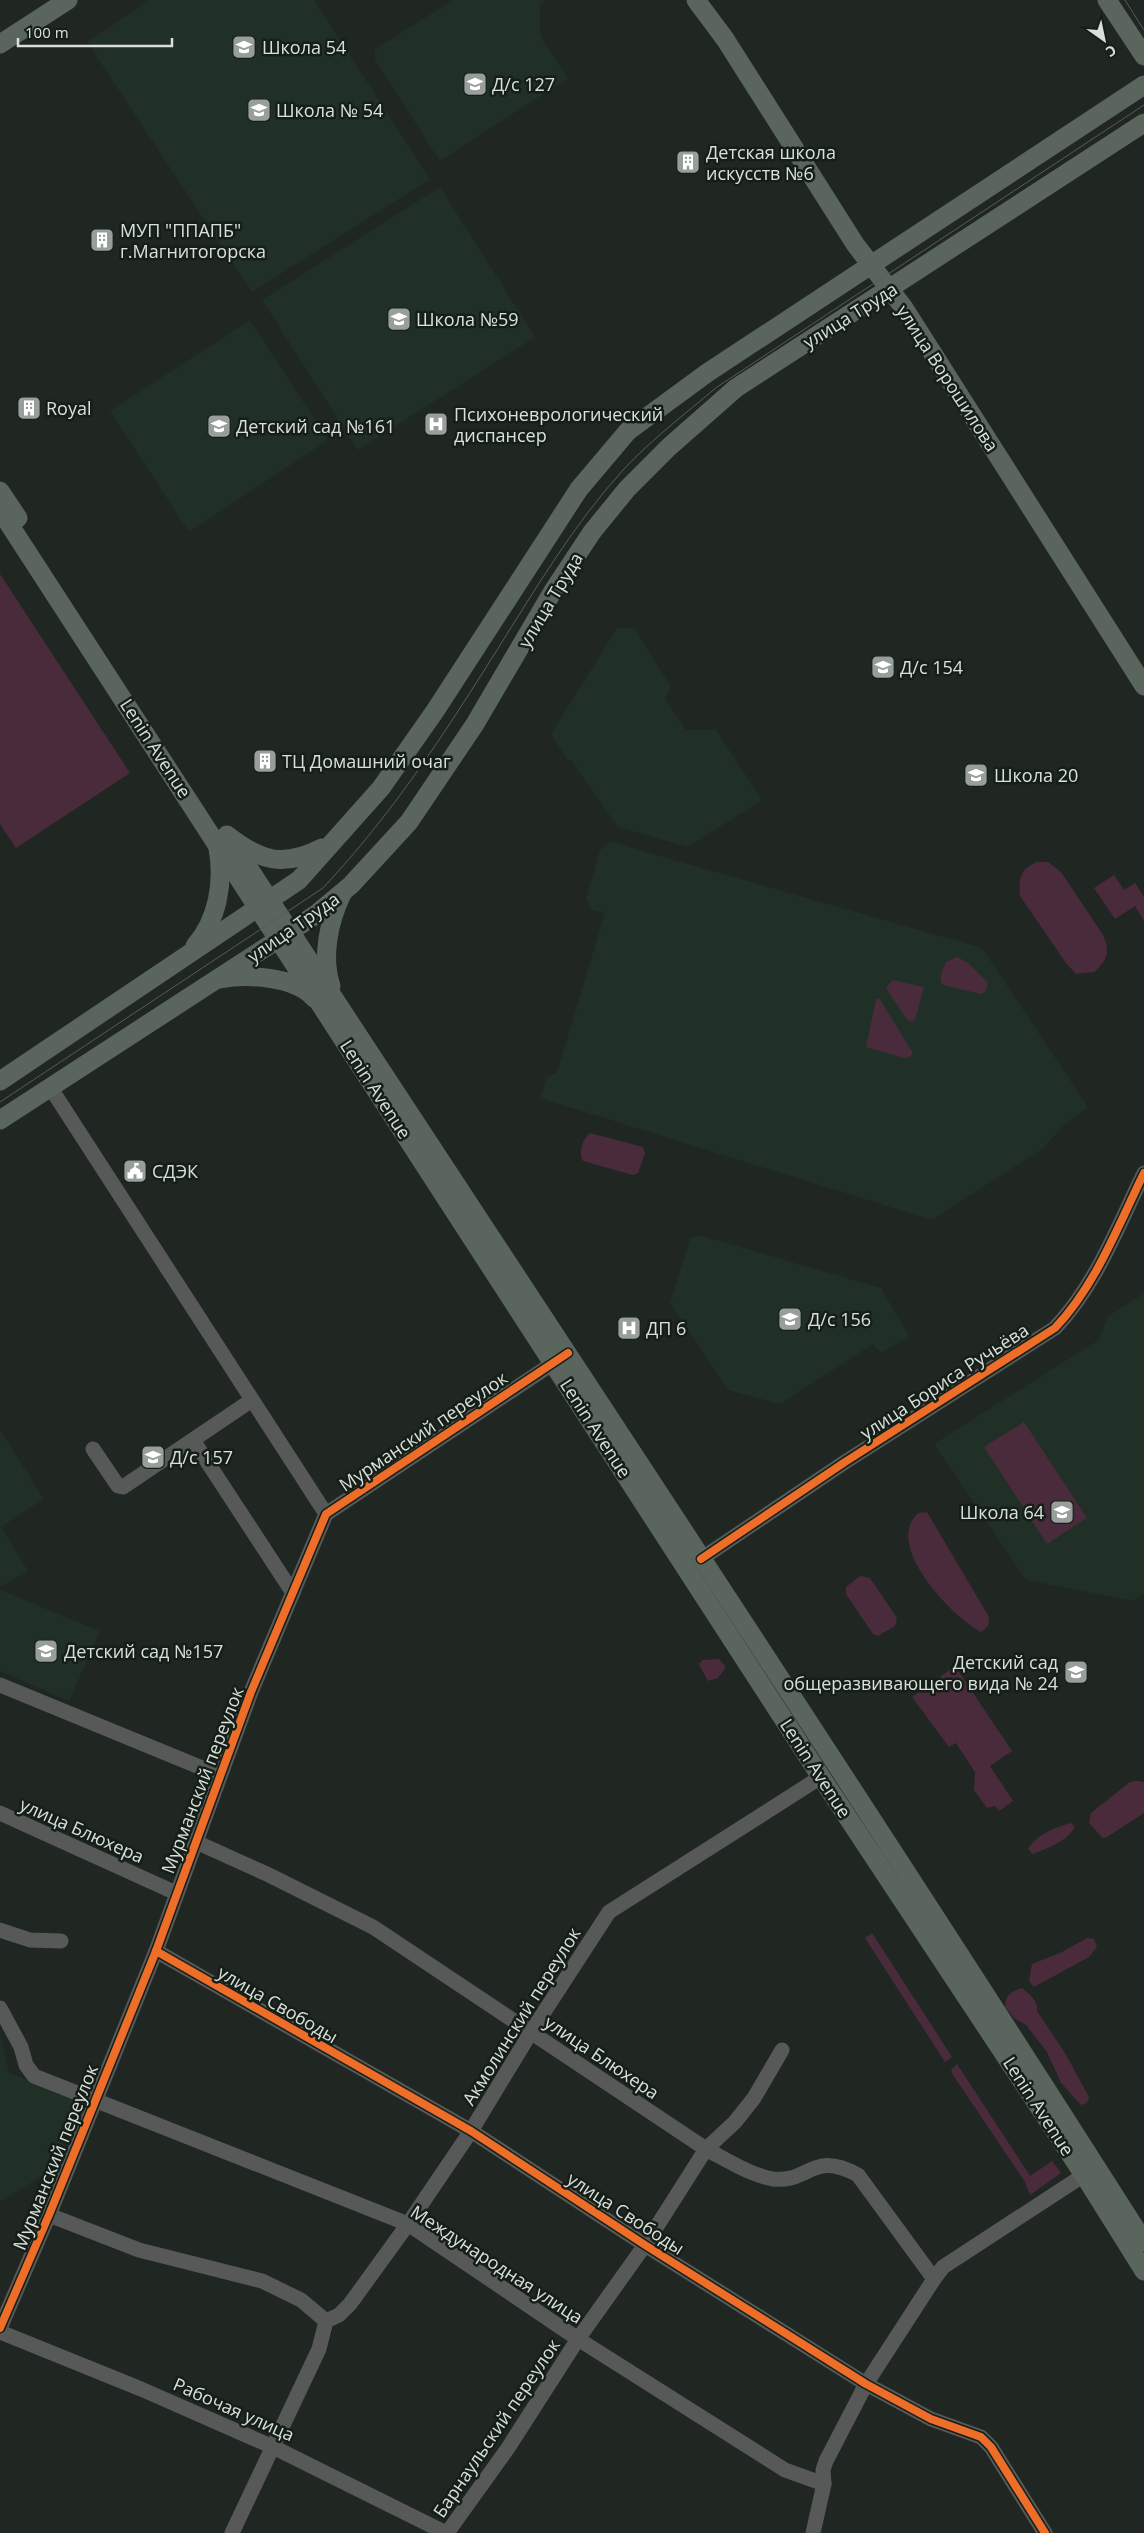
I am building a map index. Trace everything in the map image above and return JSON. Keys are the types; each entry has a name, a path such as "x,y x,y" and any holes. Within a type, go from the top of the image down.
{"main road":[{"path":"0,44 68,0"},
{"name":"улица Ворошилова","path":"696,0 725,38 850,236 904,308 1144,686"},
{"path":"1107,0 1144,56"},
{"name":"улица Труда","path":"0,1081 299,880 382,788 435,711 579,489 628,430 706,373 1144,85"},
{"name":"улица Труда","path":"0,1120 284,935 343,892 408,822 475,724 553,591 587,539 627,489 668,447 736,388 890,290 1144,123"},
{"name":"Lenin Avenue","path":"0,490 284,935 561,1357 693,1564 821,1777 1090,2171 1144,2242"},
{"name":"Lenin Avenue","path":"0,510 222,838"},
{"path":"186,957 207,932 215,910 220,886 222,838 248,851 284,860 302,859 332,843"},
{"path":"330,1004 326,973 327,941 335,908 343,892"},
{"path":"214,980 237,976 264,978 296,986 330,1004"},
{"name":"Lenin Avenue","path":"693,1564 756,1640 1090,2171 1144,2270"}],"street":[{"path":"50,1087 326,1514"},
{"name":"улица Бориса Ручьёва","path":"693,1564 845,1462 1055,1328 1074,1308 1087,1289 1144,1173"},
{"name":"Мурманский переулок","path":"0,2328 49,2215 156,1951 219,1775 326,1514 561,1357"},
{"path":"93,1449 118,1486 123,1488 252,1400"},
{"path":"193,1440 293,1593"},
{"path":"0,1685 219,1775"},
{"name":"Акмолинский переулок","path":"326,2321 339,2314 350,2304 408,2224 471,2131 530,2032 609,1912 821,1777"},
{"name":"улица Блюхера","path":"0,1813 176,1893"},
{"name":"улица Блюхера","path":"196,1842 269,1875 373,1927 706,2149 756,2175 775,2179 790,2178 826,2164 842,2166 858,2175 934,2279"},
{"path":"0,1930 30,1940 61,1941"},
{"name":"улица Свободы","path":"156,1951 471,2131 866,2384 931,2418 970,2432 987,2442 1046,2533"},
{"name":"Международная улица","path":"0,2008 20,2047 26,2065 34,2076 408,2224 578,2339 785,2470 824,2484"},
{"name":"Барнаульский переулок","path":"447,2533 508,2448 578,2339 645,2244 706,2149 735,2122 754,2098 782,2050"},
{"path":"813,2533 824,2484 823,2470 826,2460 866,2384 943,2267 1090,2171"},
{"path":"49,2215 139,2250 262,2281 301,2300 326,2321 319,2349 232,2533"},
{"name":"Рабочая улица","path":"0,2332 141,2389 274,2447 447,2533"}],"shaded area":[{"name":"Школа № 54","path":"149,0 314,0 430,179 252,292 87,42"},
{"name":"Д/с 127","path":"453,0 546,0 540,4 540,36 568,78 440,161 375,60 375,49"},
{"name":"Школа №59","path":"440,187 535,337 358,450 262,300"},
{"name":"Детский сад №161","path":"250,320 328,440 189,532 110,411"},
{"path":"0,574 130,773 16,848 0,824"},
{"path":"617,628 634,628 671,687 665,699 686,730 716,730 762,800 688,847 618,827 571,760 568,761 551,734"},
{"path":"611,842 982,948 1088,1107 1063,1126 1042,1149 932,1220 540,1098 546,1078 557,1072 605,913 592,910 586,898 600,850"},
{"path":"1037,862 1048,862 1061,872 1103,935 1107,951 1105,959 1094,972 1076,974 1066,963 1020,896 1020,879 1024,871 1027,867"},
{"path":"1114,875 1124,890 1135,883 1144,897 1144,921 1135,906 1115,919 1094,888"},
{"path":"957,957 968,963 988,983 985,992 981,994 943,985 941,976 946,962"},
{"path":"893,980 924,987 915,1020 910,1022 906,1018 886,988"},
{"path":"879,998 913,1053 910,1057 904,1058 866,1047 876,1000"},
{"path":"590,1133 643,1147 645,1153 638,1173 633,1175 583,1161 581,1154 582,1146"},
{"name":"Д/с 156","path":"698,1235 881,1288 909,1336 881,1353 873,1344 780,1404 728,1390 670,1303 690,1239"},
{"name":"Школа 64","path":"1144,1293 1144,1593 1133,1601 1026,1580 934,1444 1100,1339 1107,1317"},
{"path":"1024,1422 1087,1518 1047,1544 984,1447"},
{"path":"0,1430 44,1499 1,1527 28,1571 0,1587"},
{"path":"927,1512 989,1617 988,1626 981,1632 954,1612 939,1596 915,1561 909,1543 909,1527 918,1513"},
{"path":"860,1576 870,1578 897,1618 895,1626 878,1636 873,1634 846,1594 846,1587"},
{"name":"Детский сад №157","path":"0,1590 100,1631 69,1701 0,1671"},
{"path":"719,1659 726,1667 718,1678 708,1681 699,1665 702,1660"},
{"path":"955,1666 1012,1751 990,1766 1013,1801 999,1811 995,1806 987,1808 974,1790 975,1772 956,1743 949,1747 912,1697"},
{"path":"1130,1782 1144,1782 1144,1813 1103,1838 1089,1823 1091,1813"},
{"path":"1071,1823 1075,1827 1067,1837 1056,1844 1033,1854 1028,1849 1042,1835"},
{"path":"872,1933 952,2057 945,2062 865,1938"},
{"path":"1087,1938 1094,1939 1097,1947 1089,1957 1034,1987 1029,1981 1032,1964 1060,1953"},
{"path":"1022,1988 1035,2001 1037,2011 1065,2053 1089,2097 1087,2103 1081,2105 1061,2083 1047,2052 1026,2025 1015,2019 1005,2007 1009,1994"},
{"path":"0,2036 9,2073 80,2100 53,2169 0,2202"},
{"path":"957,2064 1030,2176 1052,2161 1061,2173 1030,2195 1025,2182 953,2075 951,2070"}],"tram line":[{"path":"1125,0 1144,30"},
{"path":"0,1102 323,888 372,831 416,773 457,713 556,557 588,512 623,470 657,437 717,387 1144,105"}],"cycle path":[{"path":"701,1559 845,1462 1055,1328 1070,1311 1094,1274 1144,1173"},
{"path":"0,2328 49,2215 156,1951 251,1692 326,1514 568,1353"},
{"path":"156,1951 471,2131 645,2245 866,2384 931,2419 981,2437 991,2447 1045,2533"}],"place":[{"name":"Школа 54","path":"244,47"},
{"name":"Д/с 127","path":"475,84"},
{"name":"Школа № 54","path":"259,110"},
{"name":"Детская школа искусств №6","path":"688,162"},
{"name":"МУП \"ППАПБ\" г.Магнитогорска","path":"102,240"},
{"name":"Школа №59","path":"399,319"},
{"name":"Royal","path":"29,408"},
{"name":"Психоневрологический диспансер","path":"436,424"},
{"name":"Детский сад №161","path":"219,426"},
{"name":"Д/с 154","path":"883,667"},
{"name":"ТЦ Домашний очаг","path":"265,761"},
{"name":"Школа 20","path":"976,775"},
{"name":"СДЭК","path":"135,1171"},
{"name":"Д/с 156","path":"790,1319"},
{"name":"ДП 6","path":"629,1328"},
{"name":"Д/с 157","path":"153,1457"},
{"name":"Школа 64","path":"1062,1512"},
{"name":"Детский сад №157","path":"46,1651"},
{"name":"Детский сад общеразвивающего вида № 24","path":"1076,1672"}]}
